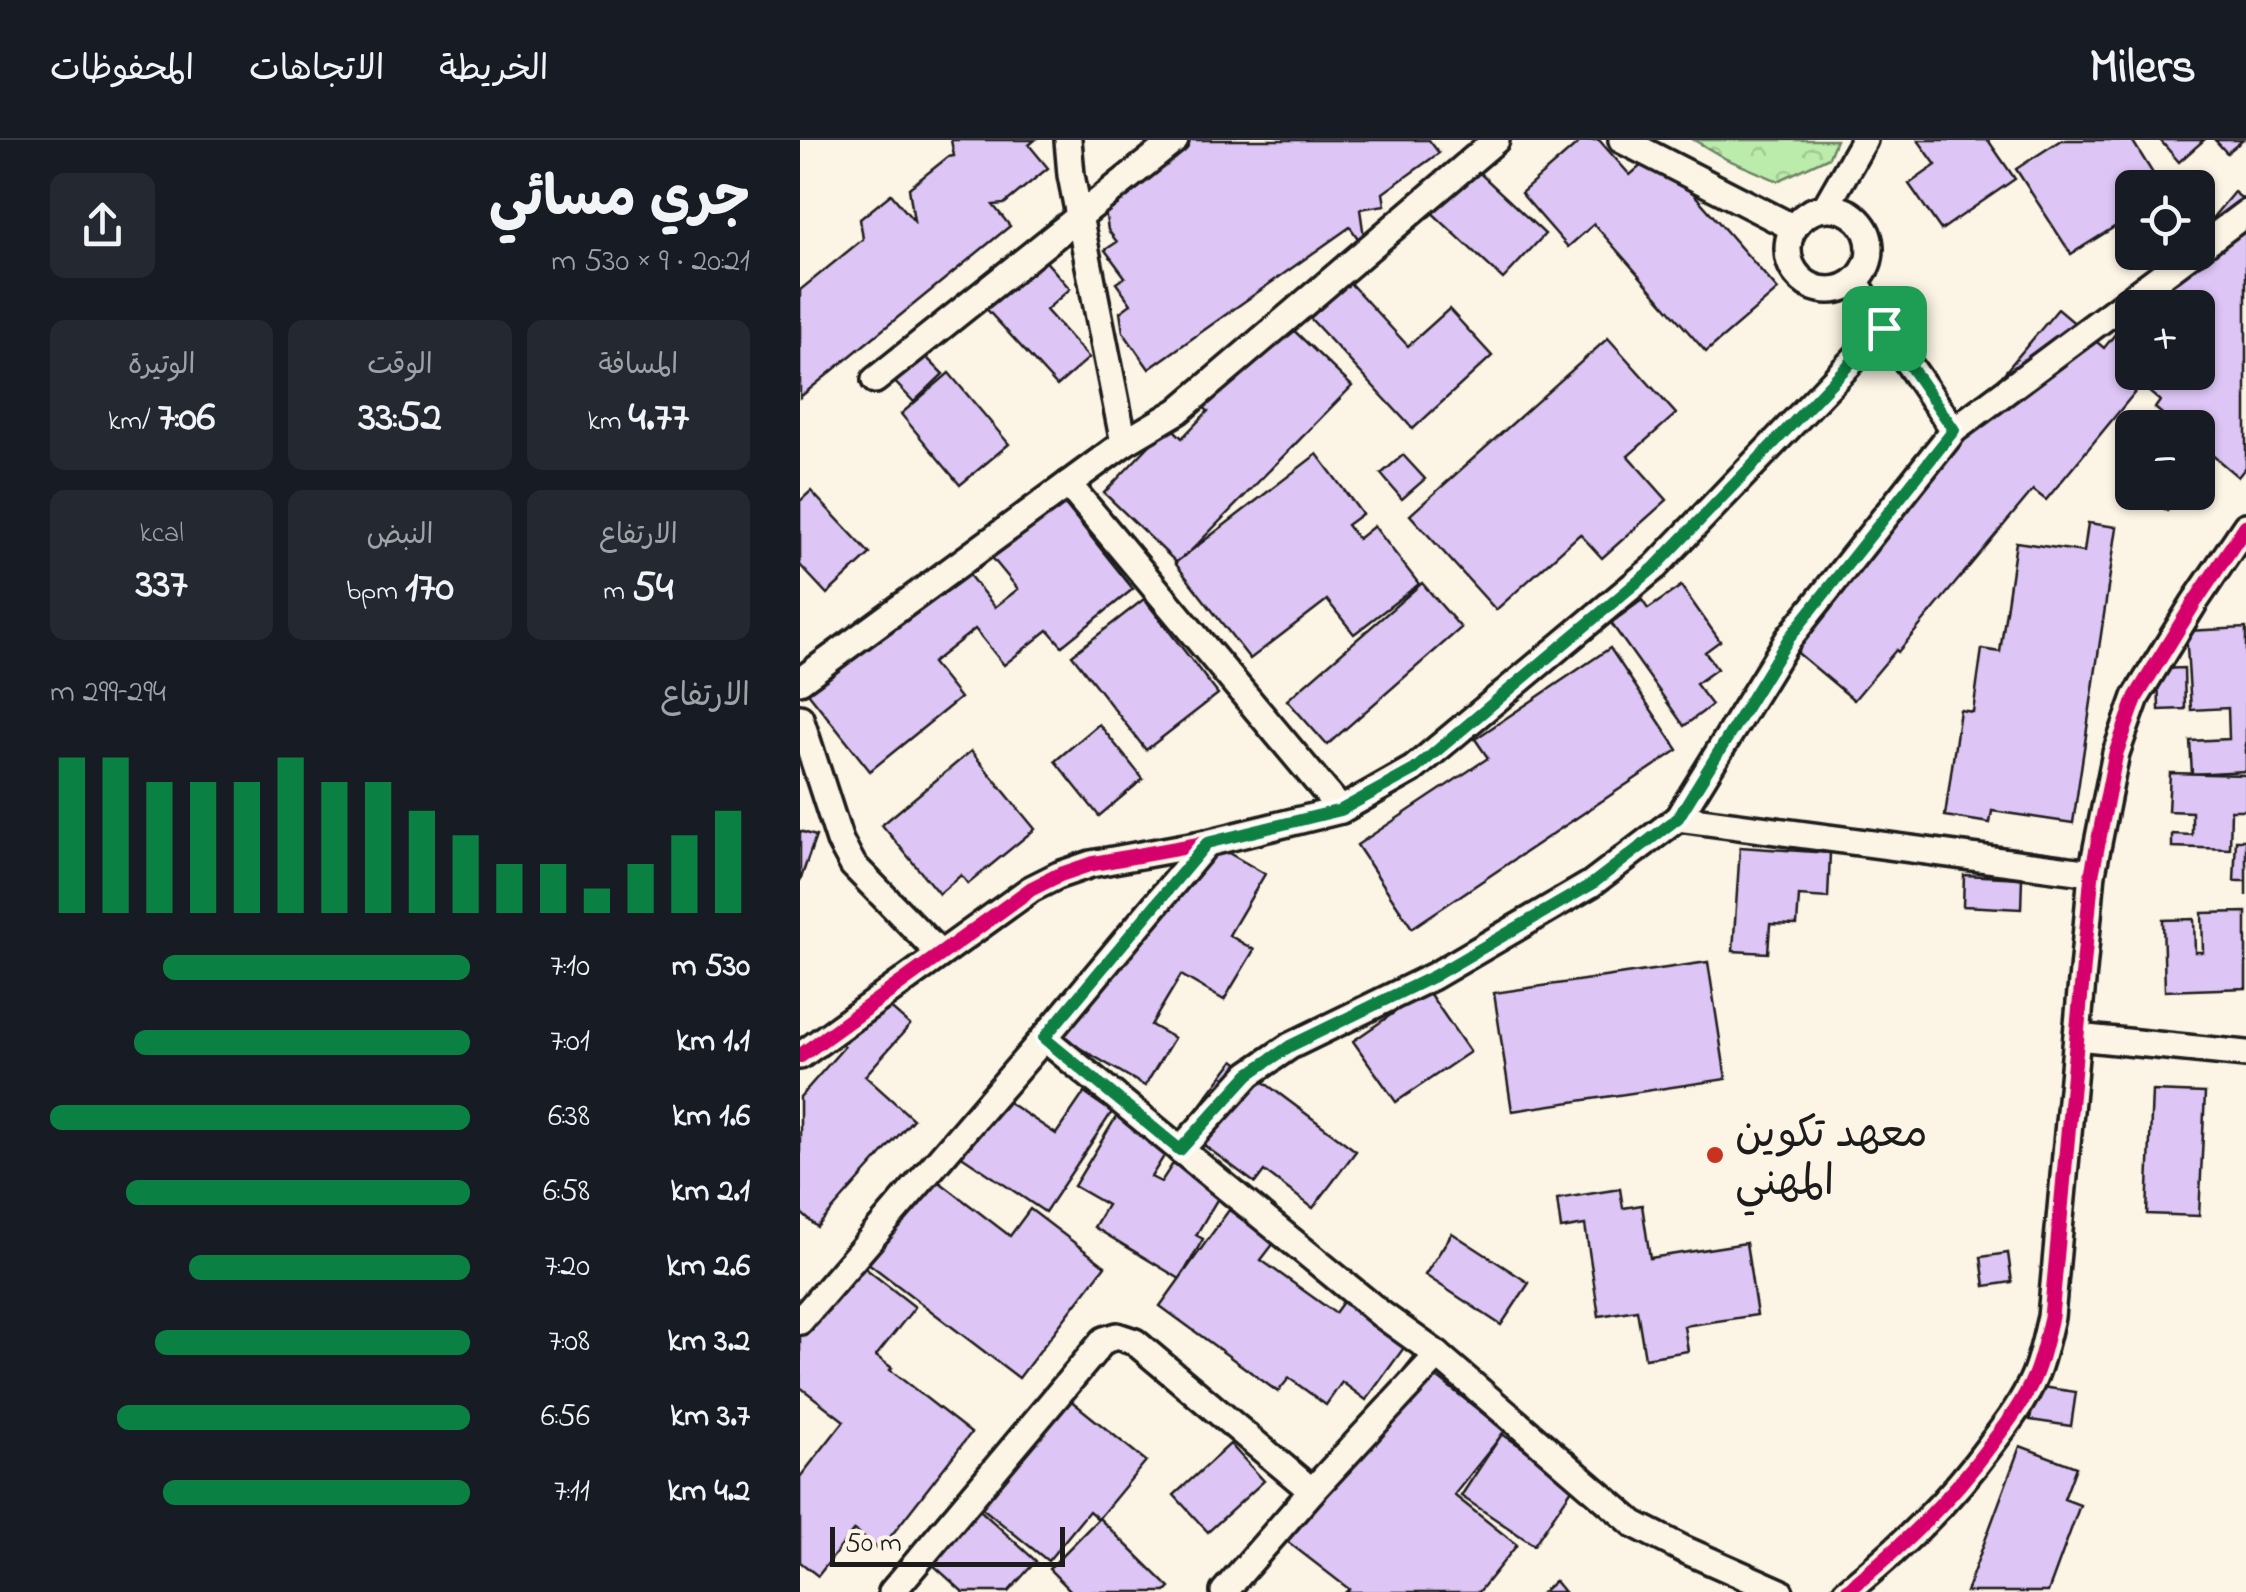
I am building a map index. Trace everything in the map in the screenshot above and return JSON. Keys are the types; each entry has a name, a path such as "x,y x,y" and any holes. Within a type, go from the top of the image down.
{"street":[{"path":"1068,140 1071,176 1124,443"},
{"path":"876,380 1175,140"},
{"path":"800,680 1124,443 1178,412 1496,140"},
{"path":"1622,140 1794,228"},
{"path":"1825,208 1864,140"},
{"path":"1825,208 1851,214 1862,222 1871,246 1864,272 1841,290 1824,291 1808,286 1796,275 1789,260 1788,244 1794,228 1807,214 1825,208"},
{"path":"2215,236 2246,213"},
{"path":"1180,1150 1249,1074 1290,1046 1434,976 1592,884 1678,818 1789,638 1954,430 2169,270"},
{"path":"1856,282 1954,430"},
{"path":"800,1056 1031,889 1058,875 1091,864 1207,843 1341,810 1414,770 1655,567 1884,328"},
{"path":"1068,484 1341,810"},
{"path":"1846,1592 1930,1520 2019,1406 2035,1375 2051,1318 2092,872 2116,753 2136,697 2246,526"},
{"path":"800,718 840,841 854,865 940,954"},
{"path":"1678,818 2092,872"},
{"path":"800,1321 1207,843"},
{"path":"1044,1038 1381,1314 1438,1355 1634,1524 1780,1592"},
{"path":"2077,1038 2246,1054"},
{"path":"892,1592 1104,1340 1117,1336 1135,1342 1312,1491"},
{"path":"1224,1592 1438,1355"}],"green space":[{"path":"1694,140 1836,140 1829,157 1778,181 1726,159"}],"building":[{"path":"951,140 1035,140 1029,145 1048,168 1004,204 993,205 1010,226 800,397 800,290 863,239 860,219 891,194 914,221 909,188 954,156"},
{"path":"1162,140 1429,140 1439,153 1383,193 1385,205 1360,209 1364,237 1360,253 1350,227 1149,369 1123,332 1120,312 1131,304 1116,283 1125,277 1105,250 1117,242 1108,230 1101,184"},
{"path":"1582,140 1599,140 1630,175 1657,152 1778,290 1706,352 1594,224 1568,247 1521,193"},
{"path":"1918,140 1988,140 2015,179 1941,230 1909,184 1936,165"},
{"path":"2061,140 2132,140 2151,170 2115,170 2115,227 2071,254 2016,169"},
{"path":"2160,140 2204,140 2179,162"},
{"path":"2215,140 2243,140 2227,153"},
{"path":"1470,164 1545,234 1503,279 1428,209"},
{"path":"2234,192 2246,202 2246,467 2238,477 2215,457 2215,410 2157,410 2160,401 2147,390 2215,390 2215,290 2152,290 2169,270 2215,270 2215,215"},
{"path":"1029,242 1070,289 1046,310 1089,358 1057,386 972,293"},
{"path":"1349,282 1408,346 1449,309 1492,356 1413,429 1310,318"},
{"path":"2058,309 2104,348 2115,334 2115,390 2137,390 2120,410 2115,410 2115,416 2046,500 2033,490 1854,700 1781,639"},
{"path":"1285,322 1352,386 1178,564 1104,493 1169,425 1182,438 1208,411 1202,406"},
{"path":"1608,338 1676,414 1628,456 1667,500 1602,558 1580,534 1496,610 1410,515"},
{"path":"919,350 943,374 914,402 890,377"},
{"path":"949,373 1009,444 960,485 901,414"},
{"path":"1317,454 1362,514 1347,525 1358,539 1374,526 1419,584 1354,634 1327,600 1250,659 1175,563"},
{"path":"1403,455 1425,479 1402,499 1381,474"},
{"path":"811,491 870,554 827,594 800,565 800,501"},
{"path":"1056,493 1133,589 1062,646 1048,630 1004,665 975,629 932,663 960,698 870,771 805,689 961,565 995,607 1018,589 985,549"},
{"path":"2088,523 2117,527 2073,823 1992,811 1990,823 1945,816 1960,710 1973,712 1982,649 2000,652 2016,542 2084,552"},
{"path":"1422,583 1461,628 1327,745 1287,700"},
{"path":"1681,586 1720,641 1705,652 1717,669 1696,684 1712,705 1684,726 1611,623 1642,600 1648,609"},
{"path":"1144,599 1218,694 1146,750 1072,655"},
{"path":"2246,628 2246,771 2192,774 2190,741 2229,739 2228,708 2191,710 2186,631"},
{"path":"1610,648 1678,750 1412,928 1357,845 1488,758 1475,739"},
{"path":"2184,668 2185,709 2159,710 2158,669"},
{"path":"1099,724 1143,779 1099,816 1055,761"},
{"path":"971,751 1035,829 968,884 961,875 939,894 882,825"},
{"path":"2170,773 2246,775 2246,810 2231,810 2230,849 2172,847 2172,834 2192,835 2192,812 2168,811"},
{"path":"800,831 816,836 800,881"},
{"path":"2236,840 2246,840 2246,881 2234,881"},
{"path":"1213,844 1265,874 1229,935 1254,950 1224,1000 1181,975 1151,1025 1174,1038 1145,1086 1061,1037 1129,923 1150,935 1177,889 1183,894"},
{"path":"1740,847 1830,853 1828,898 1799,896 1797,925 1770,924 1768,953 1733,951"},
{"path":"1964,875 2022,878 2021,909 1963,906"},
{"path":"2246,912 2246,988 2165,991 2163,920 2194,919 2195,952 2203,952 2202,913"},
{"path":"1708,962 1726,1079 1512,1111 1494,993"},
{"path":"1427,990 1470,1052 1396,1102 1353,1041"},
{"path":"877,996 910,1025 865,1076 913,1119 817,1227 800,1212 800,1097 844,1047 838,1041"},
{"path":"1234,1060 1356,1151 1313,1208 1264,1171 1255,1183 1182,1129"},
{"path":"2152,1091 2205,1093 2199,1216 2147,1214"},
{"path":"1084,1093 1112,1112 1045,1212 957,1153 996,1094 1056,1134"},
{"path":"1121,1109 1174,1140 1151,1177 1161,1182 1176,1159 1224,1188 1196,1235 1203,1239 1180,1279 1094,1227 1107,1205 1074,1186"},
{"path":"929,1174 1010,1236 1030,1209 1105,1266 1019,1378 863,1259"},
{"path":"1620,1189 1623,1208 1642,1205 1650,1258 1746,1243 1757,1315 1684,1326 1688,1351 1645,1358 1637,1310 1599,1316 1585,1225 1561,1229 1557,1199"},
{"path":"1229,1210 1274,1243 1261,1260 1335,1313 1345,1299 1411,1338 1366,1400 1342,1382 1326,1405 1289,1378 1278,1392 1160,1306"},
{"path":"1452,1233 1529,1283 1501,1325 1425,1275"},
{"path":"2008,1253 2012,1282 1985,1286 1981,1257"},
{"path":"856,1261 915,1307 876,1356 971,1433 880,1550 854,1530 818,1576 800,1562 800,1477 844,1421 800,1387 800,1334"},
{"path":"1413,1358 1505,1431 1454,1495 1517,1545 1479,1592 1346,1592 1349,1589 1275,1532"},
{"path":"2035,1386 2076,1392 2071,1426 2030,1420"},
{"path":"1064,1395 1146,1461 1098,1519 1089,1511 1048,1561 976,1503"},
{"path":"1502,1434 1576,1483 1534,1545 1461,1496"},
{"path":"1230,1444 1264,1481 1208,1532 1174,1495"},
{"path":"2020,1446 2076,1467 2064,1499 2080,1505 2048,1592 1966,1592"},
{"path":"970,1501 1036,1561 1008,1592 963,1592 921,1554"},
{"path":"1099,1518 1170,1588 1166,1592 1072,1592 1049,1569"},
{"path":"1555,1581 1564,1592 1542,1592"}],"cycle path":[{"path":"800,1056 1031,889 1059,875 1091,864 1207,843 1341,810 1413,769 1655,567 1884,328 1954,430"},
{"path":"1846,1592 1959,1485 2015,1411 2037,1370 2051,1317 2092,873 2116,753 2136,697 2246,526"}],"place":[{"name":"معهد تكوين المهني","path":"1715,1155"}],"route":[{"path":"1884,328 1954,430 1789,638 1678,818 1592,884 1434,976 1290,1046 1249,1074 1180,1150 1044,1038 1207,843 1341,810 1414,770 1655,567 1884,328"}]}
